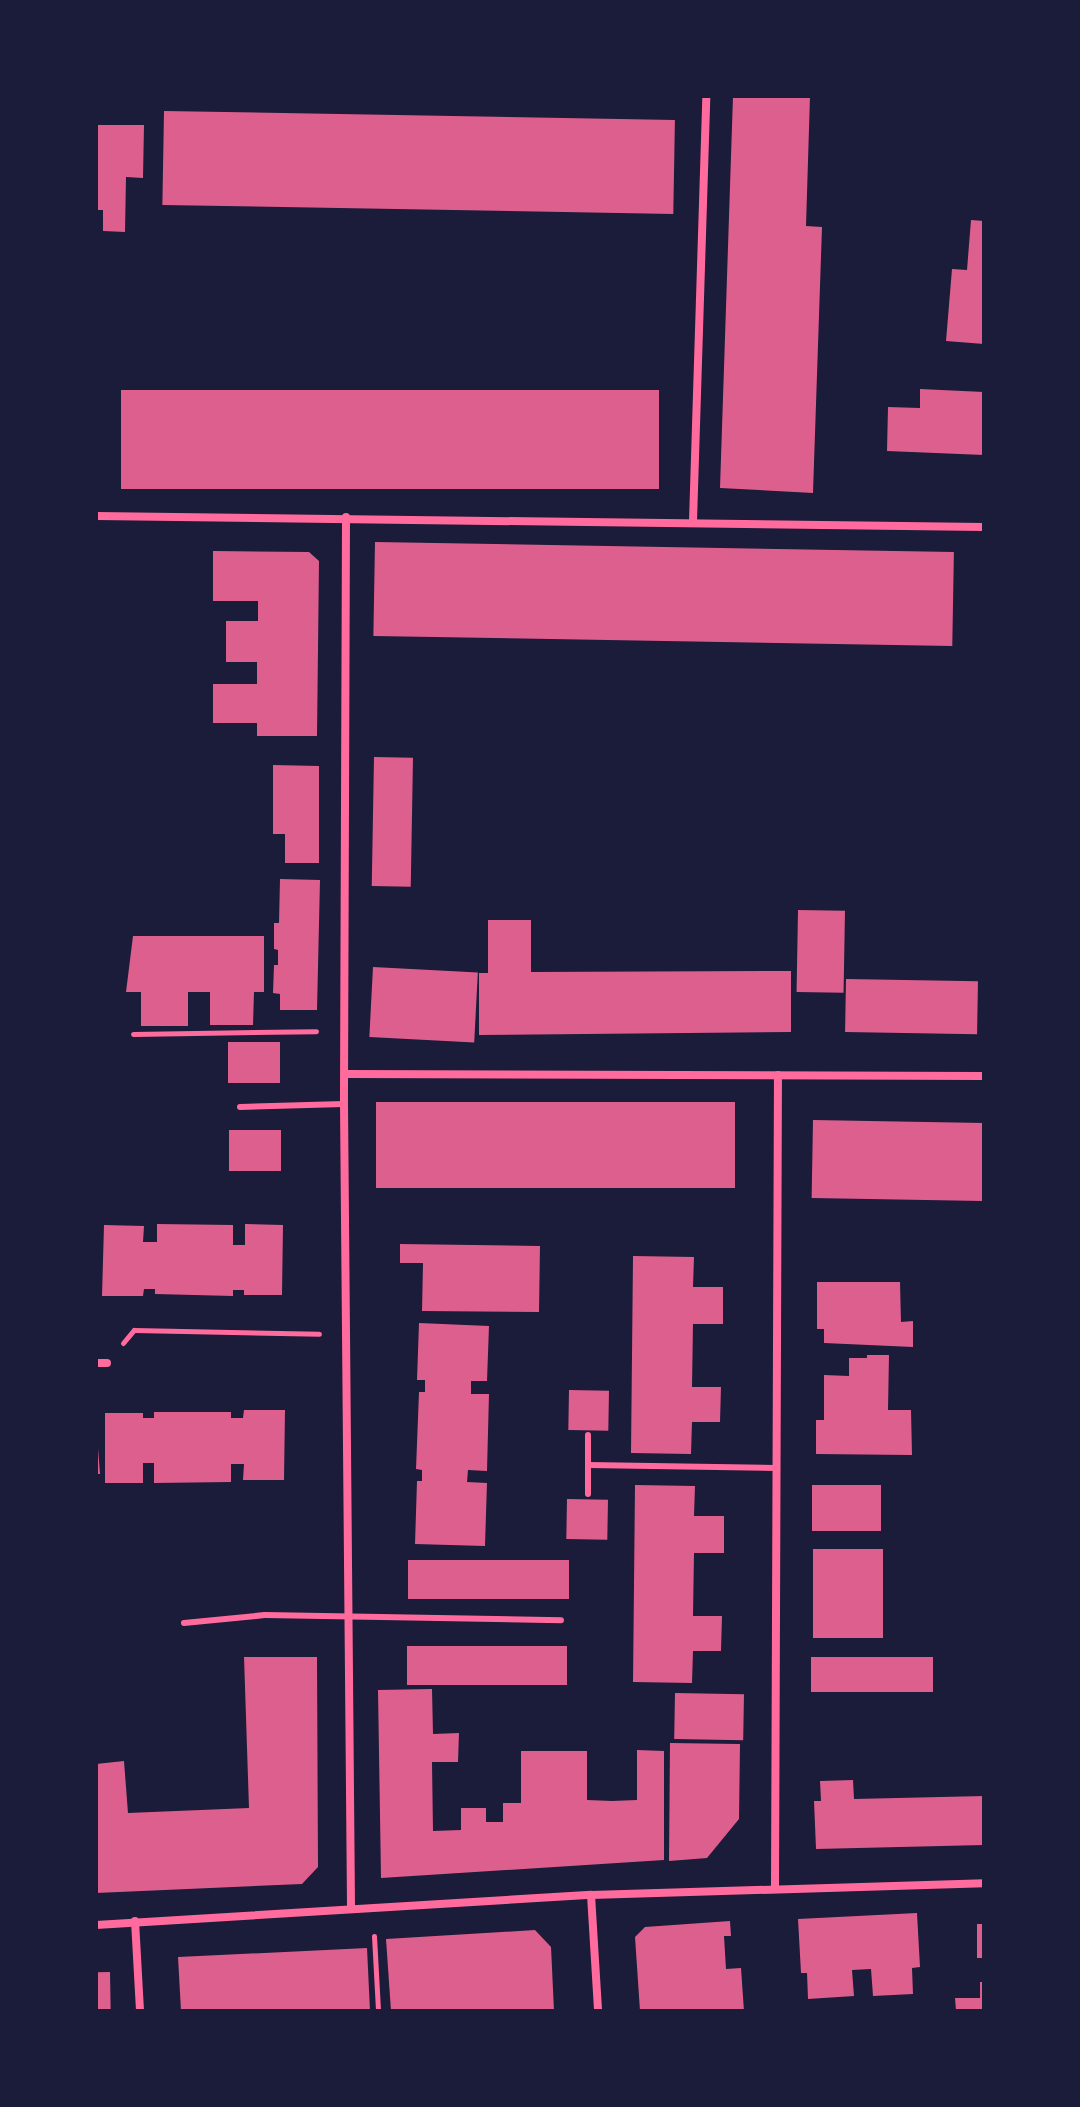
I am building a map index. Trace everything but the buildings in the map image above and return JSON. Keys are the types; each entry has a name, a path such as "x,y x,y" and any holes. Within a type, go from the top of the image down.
{"street":[{"path":"693,521 706,96"},
{"path":"96,516 984,527"},
{"path":"346,517 344,1104 351,1909"},
{"path":"345,1074 984,1076"},
{"path":"775,1887 778,1075"},
{"path":"96,1363 107,1363"},
{"path":"96,1925 591,1895 984,1883"},
{"path":"591,1895 598,2011"},
{"path":"135,1921 140,2011"}],"lane":[{"path":"240,1107 344,1104"},
{"path":"588,1435 588,1494"},
{"path":"588,1465 776,1468"},
{"path":"184,1623 265,1615 561,1620"}],"path":[{"path":"133,1034 345,1031"},
{"path":"107,1363 134,1330 347,1335"},
{"path":"373,1907 378,2011"}]}
